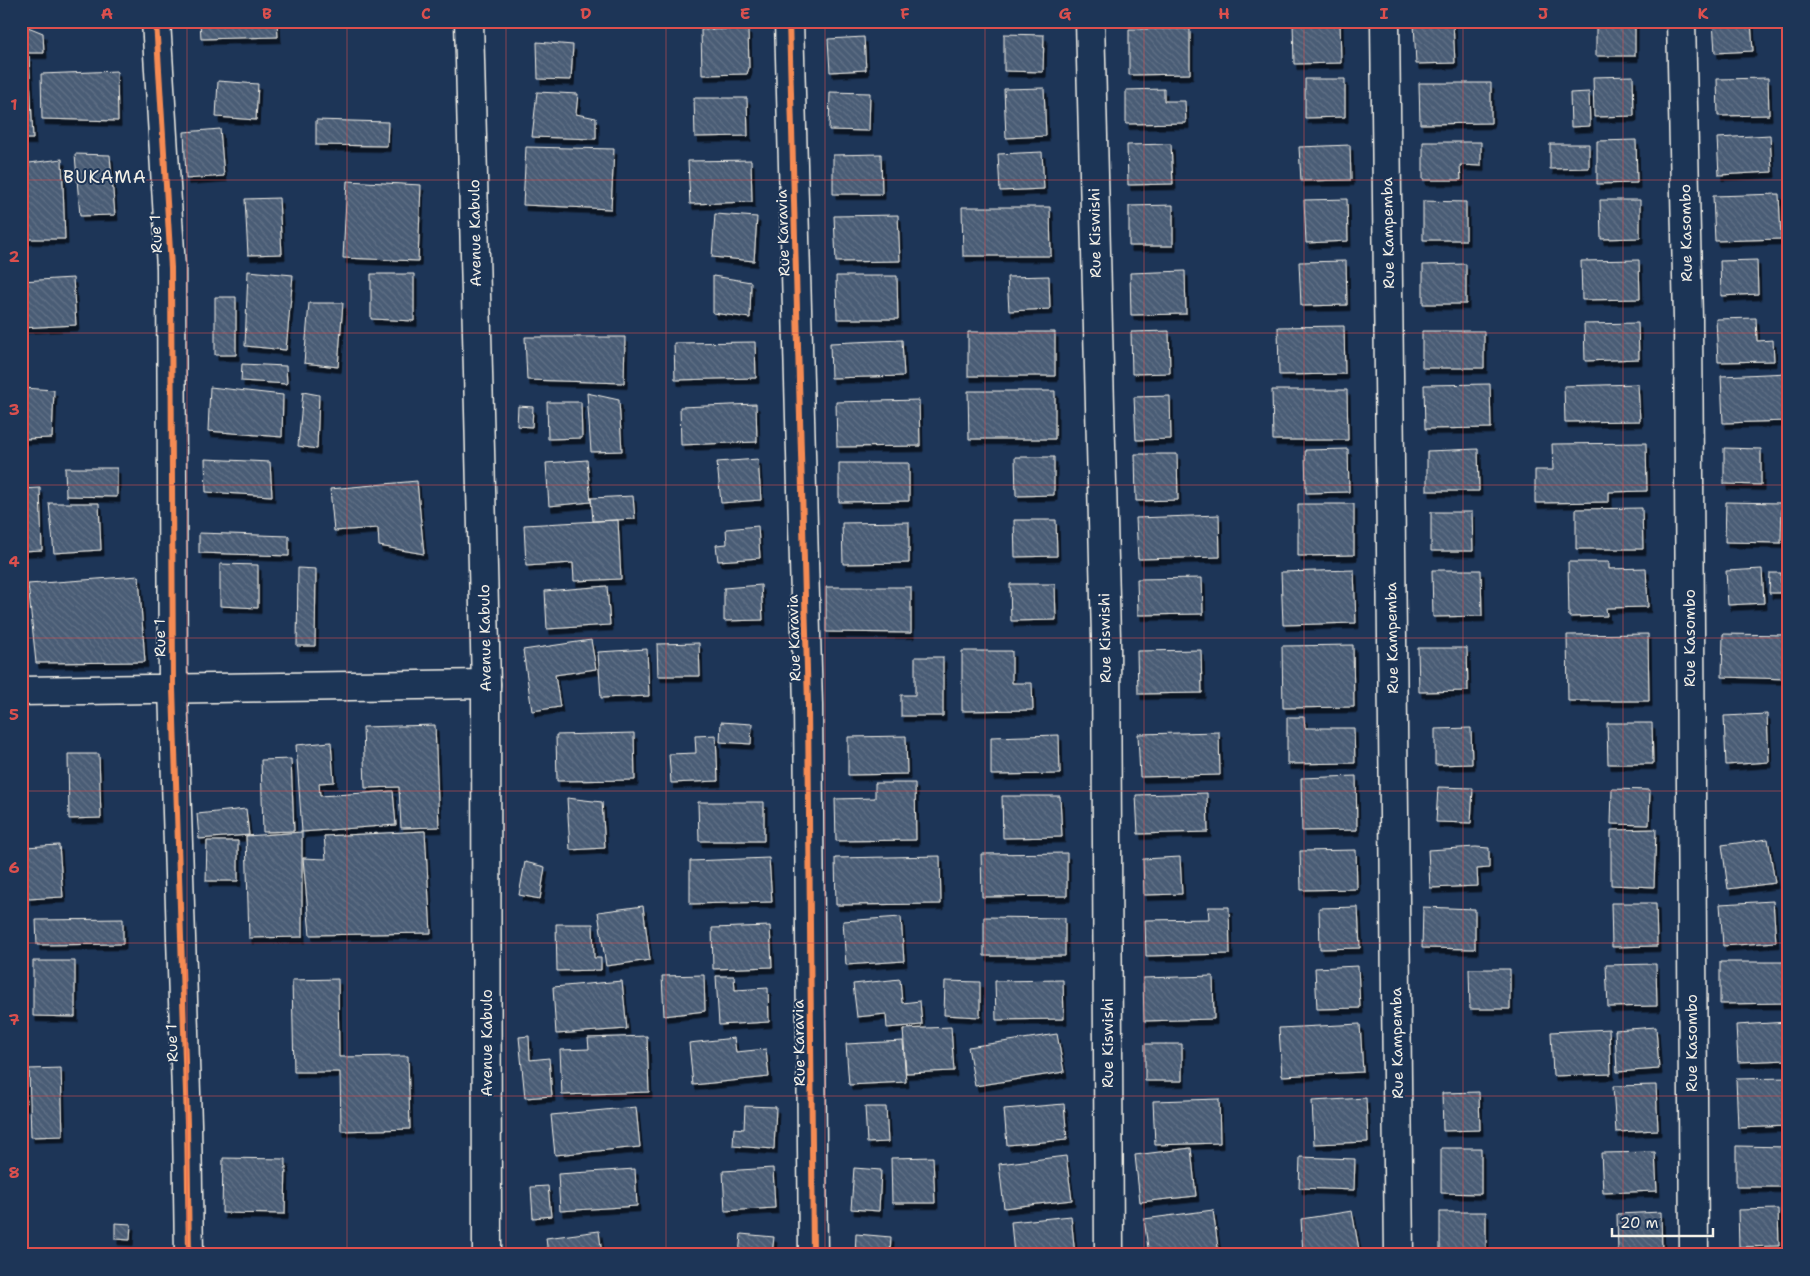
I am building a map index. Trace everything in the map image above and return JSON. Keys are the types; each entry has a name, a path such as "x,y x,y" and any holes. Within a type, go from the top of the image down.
{"street":[{"name":"Rue 1","path":"156,21 171,268 173,688 187,1124 189,1255"},
{"name":"Avenue Kabulo","path":"469,21 486,684 487,1255"},
{"name":"Rue Karavia","path":"789,21 808,705 813,1255"},
{"name":"Rue Kiswishi","path":"1090,21 1106,637 1109,1255"},
{"name":"Rue Kampemba","path":"1385,21 1399,1255"},
{"name":"Rue Kasombo","path":"1681,21 1688,329 1694,1255"},
{"path":"21,691 486,684"}],"building":[{"path":"21,21 28,21 28,27 43,33 44,53 21,53"},
{"path":"200,21 277,21 278,37 201,39"},
{"path":"1340,21 1341,63 1294,64 1293,22"},
{"path":"1596,21 1635,21 1635,56 1596,56"},
{"path":"1713,21 1751,21 1753,51 1715,53"},
{"path":"1453,22 1455,63 1416,64 1414,23"},
{"path":"748,29 749,68 747,74 702,75 701,30"},
{"path":"1129,29 1190,29 1190,74 1129,75"},
{"path":"1004,34 1044,35 1043,72 1004,71"},
{"path":"864,37 866,70 830,72 828,39"},
{"path":"537,42 573,45 571,80 538,79"},
{"path":"21,56 29,56 33,139 21,139"},
{"path":"117,71 118,121 42,119 41,74"},
{"path":"1633,76 1634,116 1594,117 1593,77"},
{"path":"1768,78 1769,115 1718,116 1717,79"},
{"path":"1305,79 1345,79 1345,117 1305,118"},
{"path":"218,81 258,84 256,120 216,117"},
{"path":"1419,83 1491,83 1491,123 1420,124"},
{"path":"1044,88 1046,136 1006,138 1004,89"},
{"path":"1164,89 1164,101 1185,101 1186,123 1126,124 1126,90"},
{"path":"537,92 578,94 576,114 596,118 596,139 532,137"},
{"path":"830,92 870,93 869,131 829,130"},
{"path":"1589,92 1590,126 1571,127 1570,93"},
{"path":"694,98 747,98 748,136 695,137"},
{"path":"316,120 388,122 387,146 316,145"},
{"path":"220,129 224,176 186,179 184,132"},
{"path":"1770,135 1772,172 1719,175 1717,138"},
{"path":"1636,140 1637,183 1597,184 1597,141"},
{"path":"1423,142 1481,142 1481,166 1460,165 1461,180 1423,180"},
{"path":"1171,144 1173,184 1128,185 1127,145"},
{"path":"1550,144 1589,144 1589,168 1550,169"},
{"path":"1350,145 1351,180 1301,181 1299,147"},
{"path":"526,147 614,149 611,209 523,205"},
{"path":"1042,152 1044,189 1000,191 998,154"},
{"path":"75,154 110,155 115,215 80,216"},
{"path":"881,154 882,194 833,194 833,155"},
{"path":"62,159 65,239 21,239 21,164"},
{"path":"751,160 752,202 690,204 688,161"},
{"path":"347,181 421,185 418,261 343,258"},
{"path":"1779,194 1781,239 1715,241 1713,196"},
{"path":"279,198 282,254 248,255 245,199"},
{"path":"1347,199 1348,241 1306,243 1304,200"},
{"path":"1600,200 1640,200 1640,238 1601,239"},
{"path":"1423,201 1466,202 1466,240 1423,240"},
{"path":"1173,205 1173,246 1129,246 1129,206"},
{"path":"962,207 1050,207 1051,256 963,256"},
{"path":"715,214 757,217 754,261 712,257"},
{"path":"898,215 900,261 836,262 834,216"},
{"path":"1639,260 1640,299 1582,300 1581,261"},
{"path":"1757,260 1758,294 1721,296 1720,261"},
{"path":"1346,261 1347,305 1301,306 1299,262"},
{"path":"1466,264 1466,304 1423,304 1423,265"},
{"path":"248,271 293,275 286,350 245,346"},
{"path":"1185,271 1186,314 1131,315 1130,273"},
{"path":"371,274 414,274 414,321 371,319"},
{"path":"713,276 751,282 750,318 713,313"},
{"path":"836,276 897,276 898,319 837,319"},
{"path":"1049,276 1050,309 1009,311 1007,277"},
{"path":"73,278 76,325 21,328 21,281"},
{"path":"215,297 236,297 236,355 215,355"},
{"path":"309,303 343,303 338,367 304,363"},
{"path":"1756,318 1757,341 1773,340 1774,361 1718,362 1716,319"},
{"path":"1638,323 1639,359 1585,361 1584,324"},
{"path":"1344,326 1345,374 1279,375 1278,327"},
{"path":"1169,331 1170,373 1132,374 1131,332"},
{"path":"1422,331 1484,331 1484,368 1422,368"},
{"path":"968,332 1055,332 1055,376 968,376"},
{"path":"525,337 625,337 624,383 527,380"},
{"path":"902,340 904,376 831,378 830,343"},
{"path":"755,342 756,378 675,380 674,343"},
{"path":"242,364 286,366 287,384 241,381"},
{"path":"1789,373 1789,421 1723,423 1721,376"},
{"path":"1490,384 1491,428 1425,429 1424,385"},
{"path":"1638,384 1640,421 1565,422 1564,386"},
{"path":"210,387 283,395 282,437 208,431"},
{"path":"23,388 54,390 52,438 21,439"},
{"path":"1272,390 1347,390 1348,440 1273,440"},
{"path":"968,391 1055,391 1055,439 969,439"},
{"path":"303,392 319,395 317,449 298,446"},
{"path":"587,393 619,400 622,451 591,452"},
{"path":"1170,396 1171,439 1136,440 1134,397"},
{"path":"919,400 920,446 837,447 836,402"},
{"path":"547,402 581,402 582,438 548,439"},
{"path":"756,404 757,442 681,445 680,407"},
{"path":"518,406 533,407 532,427 517,426"},
{"path":"1646,443 1647,491 1609,492 1609,502 1535,503 1535,470 1553,470 1552,444"},
{"path":"1724,448 1761,449 1761,485 1724,484"},
{"path":"1348,449 1349,492 1306,493 1305,450"},
{"path":"1478,449 1479,491 1427,491 1427,451"},
{"path":"1135,454 1177,454 1178,500 1136,501"},
{"path":"1015,457 1054,457 1054,495 1016,496"},
{"path":"205,459 270,462 272,496 206,492"},
{"path":"758,459 761,500 721,503 717,462"},
{"path":"587,460 591,502 549,506 546,463"},
{"path":"839,463 909,463 909,501 839,502"},
{"path":"65,468 117,468 117,497 66,496"},
{"path":"417,481 424,554 379,546 378,528 334,531 330,489"},
{"path":"40,488 42,550 22,551 21,489"},
{"path":"633,496 635,519 593,521 591,498"},
{"path":"1726,502 1782,503 1781,543 1725,542"},
{"path":"49,503 99,503 101,550 54,553"},
{"path":"1298,504 1354,504 1354,555 1298,556"},
{"path":"1642,508 1643,549 1576,549 1576,509"},
{"path":"1431,512 1472,512 1473,551 1431,551"},
{"path":"1219,515 1220,557 1138,559 1136,518"},
{"path":"618,520 621,579 574,581 573,563 526,566 524,525"},
{"path":"1014,520 1056,520 1057,556 1015,557"},
{"path":"909,522 909,563 843,564 842,523"},
{"path":"758,526 760,558 718,561 716,545 727,544 726,529"},
{"path":"199,533 289,536 289,556 199,553"},
{"path":"1568,562 1609,562 1609,569 1646,568 1648,607 1606,608 1607,616 1569,617"},
{"path":"220,564 258,565 258,608 220,606"},
{"path":"298,568 316,569 315,646 297,646"},
{"path":"1762,569 1764,603 1728,605 1726,571"},
{"path":"1354,570 1356,623 1283,625 1281,572"},
{"path":"1432,570 1481,570 1482,616 1433,617"},
{"path":"1770,573 1781,573 1780,593 1769,593"},
{"path":"139,576 145,662 36,663 28,584"},
{"path":"1202,578 1203,614 1138,615 1137,579"},
{"path":"1010,584 1055,584 1056,620 1011,621"},
{"path":"761,585 763,620 724,621 724,588"},
{"path":"607,586 610,625 547,629 545,591"},
{"path":"826,587 911,587 911,633 826,632"},
{"path":"1648,634 1649,701 1568,701 1567,635"},
{"path":"1723,634 1789,635 1789,679 1722,677"},
{"path":"591,640 596,669 555,675 560,707 532,711 523,650"},
{"path":"699,643 700,676 658,676 657,644"},
{"path":"1353,645 1354,707 1283,708 1282,646"},
{"path":"1418,648 1467,648 1468,691 1419,692"},
{"path":"647,649 649,696 601,698 598,652"},
{"path":"1201,650 1202,693 1138,694 1137,651"},
{"path":"962,651 1012,651 1012,683 1032,683 1033,710 962,711"},
{"path":"915,657 943,657 943,716 901,716 901,695 915,695"},
{"path":"1767,714 1769,762 1726,765 1724,716"},
{"path":"1287,717 1304,717 1305,728 1354,728 1355,763 1287,764"},
{"path":"721,722 752,724 751,744 720,742"},
{"path":"1607,723 1652,723 1653,764 1608,764"},
{"path":"435,725 439,827 401,828 399,787 365,788 363,727"},
{"path":"1471,728 1472,764 1435,765 1435,729"},
{"path":"1219,732 1220,775 1140,777 1138,734"},
{"path":"634,733 635,780 557,781 556,735"},
{"path":"716,735 718,781 671,783 669,754 696,753 695,736"},
{"path":"1059,735 1060,774 991,775 991,737"},
{"path":"906,736 907,774 848,775 848,737"},
{"path":"331,742 334,782 319,783 320,796 393,791 396,825 302,832 296,745"},
{"path":"68,754 99,754 101,818 69,819"},
{"path":"291,759 294,831 263,832 261,760"},
{"path":"1356,776 1357,830 1302,831 1301,778"},
{"path":"875,783 915,783 916,840 836,841 835,799 875,798"},
{"path":"1438,787 1473,788 1471,823 1436,822"},
{"path":"1612,789 1650,790 1649,825 1611,824"},
{"path":"1207,793 1208,832 1138,834 1136,795"},
{"path":"1002,796 1060,796 1062,837 1003,838"},
{"path":"567,798 602,802 605,848 570,850"},
{"path":"698,802 764,802 764,841 699,841"},
{"path":"246,809 249,835 199,839 197,814"},
{"path":"1656,829 1654,887 1611,885 1611,830"},
{"path":"425,831 431,933 310,935 303,858 326,859 324,836"},
{"path":"302,832 302,937 249,938 246,836"},
{"path":"1768,839 1775,883 1728,889 1722,845"},
{"path":"207,841 238,841 238,881 206,881"},
{"path":"59,845 63,897 28,899 25,847"},
{"path":"1489,848 1489,868 1477,869 1478,886 1430,888 1428,850"},
{"path":"1356,850 1357,889 1301,890 1300,851"},
{"path":"1067,853 1067,896 982,897 981,854"},
{"path":"940,856 941,904 836,905 835,858"},
{"path":"1180,857 1182,894 1144,895 1143,859"},
{"path":"769,858 772,902 690,904 690,861"},
{"path":"525,862 545,867 540,899 519,895"},
{"path":"1773,901 1776,942 1723,946 1720,904"},
{"path":"1611,903 1656,903 1657,946 1612,947"},
{"path":"643,906 650,960 606,966 598,912"},
{"path":"1208,907 1229,907 1230,954 1146,956 1145,920 1209,919"},
{"path":"1358,907 1360,948 1320,949 1319,908"},
{"path":"1423,907 1475,909 1475,949 1422,948"},
{"path":"901,917 904,961 846,965 843,921"},
{"path":"984,917 1065,918 1065,956 984,956"},
{"path":"123,919 123,944 37,945 36,920"},
{"path":"556,924 593,924 594,958 601,958 601,970 557,971"},
{"path":"770,926 772,967 713,969 712,928"},
{"path":"21,958 25,1021 21,1021"},
{"path":"33,961 75,961 75,1017 33,1016"},
{"path":"1720,962 1789,962 1789,1003 1720,1004"},
{"path":"1656,964 1657,1006 1608,1007 1606,965"},
{"path":"1358,966 1360,1008 1317,1009 1315,968"},
{"path":"1469,969 1510,969 1510,1009 1470,1009"},
{"path":"704,975 705,1011 664,1016 662,976"},
{"path":"716,976 734,976 735,990 768,988 769,1022 719,1025"},
{"path":"1213,976 1214,1019 1144,1021 1143,978"},
{"path":"338,979 339,1057 408,1056 410,1129 341,1131 340,1072 294,1072 292,980"},
{"path":"900,979 902,1003 920,1001 922,1025 887,1028 886,1014 857,1017 853,984"},
{"path":"1063,980 1064,1019 996,1020 995,981"},
{"path":"622,981 627,1029 556,1034 553,987"},
{"path":"945,981 980,982 980,1017 944,1015"},
{"path":"1789,1022 1789,1060 1738,1062 1736,1025"},
{"path":"1360,1024 1363,1072 1282,1076 1279,1028"},
{"path":"951,1027 954,1071 906,1073 903,1029"},
{"path":"1656,1027 1659,1069 1617,1072 1615,1030"},
{"path":"1609,1029 1611,1074 1553,1076 1551,1032"},
{"path":"1057,1034 1064,1072 975,1086 968,1047"},
{"path":"529,1036 530,1060 549,1058 552,1096 525,1098 519,1037"},
{"path":"647,1036 649,1092 562,1095 560,1050 589,1049 588,1038"},
{"path":"734,1038 736,1052 766,1049 769,1077 693,1085 689,1043"},
{"path":"903,1041 906,1082 849,1085 846,1044"},
{"path":"1145,1044 1182,1044 1182,1081 1145,1081"},
{"path":"61,1068 63,1136 31,1137 29,1069"},
{"path":"21,1070 23,1070 26,1104 21,1105"},
{"path":"1789,1078 1789,1126 1738,1128 1736,1079"},
{"path":"1656,1085 1658,1130 1616,1132 1613,1086"},
{"path":"1479,1092 1480,1130 1443,1131 1442,1093"},
{"path":"1366,1098 1368,1142 1314,1144 1312,1101"},
{"path":"1219,1099 1220,1143 1155,1145 1153,1101"},
{"path":"1064,1104 1067,1140 1007,1145 1004,1109"},
{"path":"745,1106 776,1107 774,1149 733,1146 734,1128 744,1129"},
{"path":"636,1107 640,1147 555,1155 551,1115"},
{"path":"865,1107 886,1107 888,1142 867,1143"},
{"path":"1736,1146 1789,1147 1789,1187 1736,1187"},
{"path":"1191,1148 1196,1196 1140,1202 1135,1155"},
{"path":"1441,1148 1481,1148 1481,1194 1441,1193"},
{"path":"1655,1152 1657,1191 1603,1193 1601,1153"},
{"path":"1066,1156 1072,1200 1004,1208 999,1164"},
{"path":"933,1157 935,1203 892,1203 891,1158"},
{"path":"1300,1157 1355,1159 1354,1190 1299,1188"},
{"path":"223,1158 286,1159 285,1214 222,1213"},
{"path":"773,1168 775,1208 725,1211 723,1171"},
{"path":"854,1168 881,1170 879,1211 851,1209"},
{"path":"635,1169 637,1206 560,1211 558,1174"},
{"path":"21,1182 24,1182 24,1212 21,1212"},
{"path":"548,1186 551,1216 533,1218 531,1187"},
{"path":"1778,1209 1779,1246 1739,1247 1738,1210"},
{"path":"1213,1210 1219,1255 1149,1255 1144,1219"},
{"path":"1352,1211 1360,1255 1303,1255 1301,1219"},
{"path":"1440,1212 1486,1212 1486,1254 1440,1254"},
{"path":"1661,1212 1662,1253 1618,1254 1617,1214"},
{"path":"1071,1216 1075,1255 1014,1255 1011,1222"},
{"path":"115,1223 131,1224 130,1240 115,1239"},
{"path":"599,1231 602,1255 548,1255 546,1238"},
{"path":"741,1234 774,1237 772,1255 739,1255"},
{"path":"856,1234 891,1237 890,1255 855,1255"}],"cycle path":[{"path":"156,21 171,268 173,688 187,1124 189,1255"},
{"path":"789,21 808,705 813,1255"}],"district":[{"name":"BUKAMA","path":"105,177"}]}
